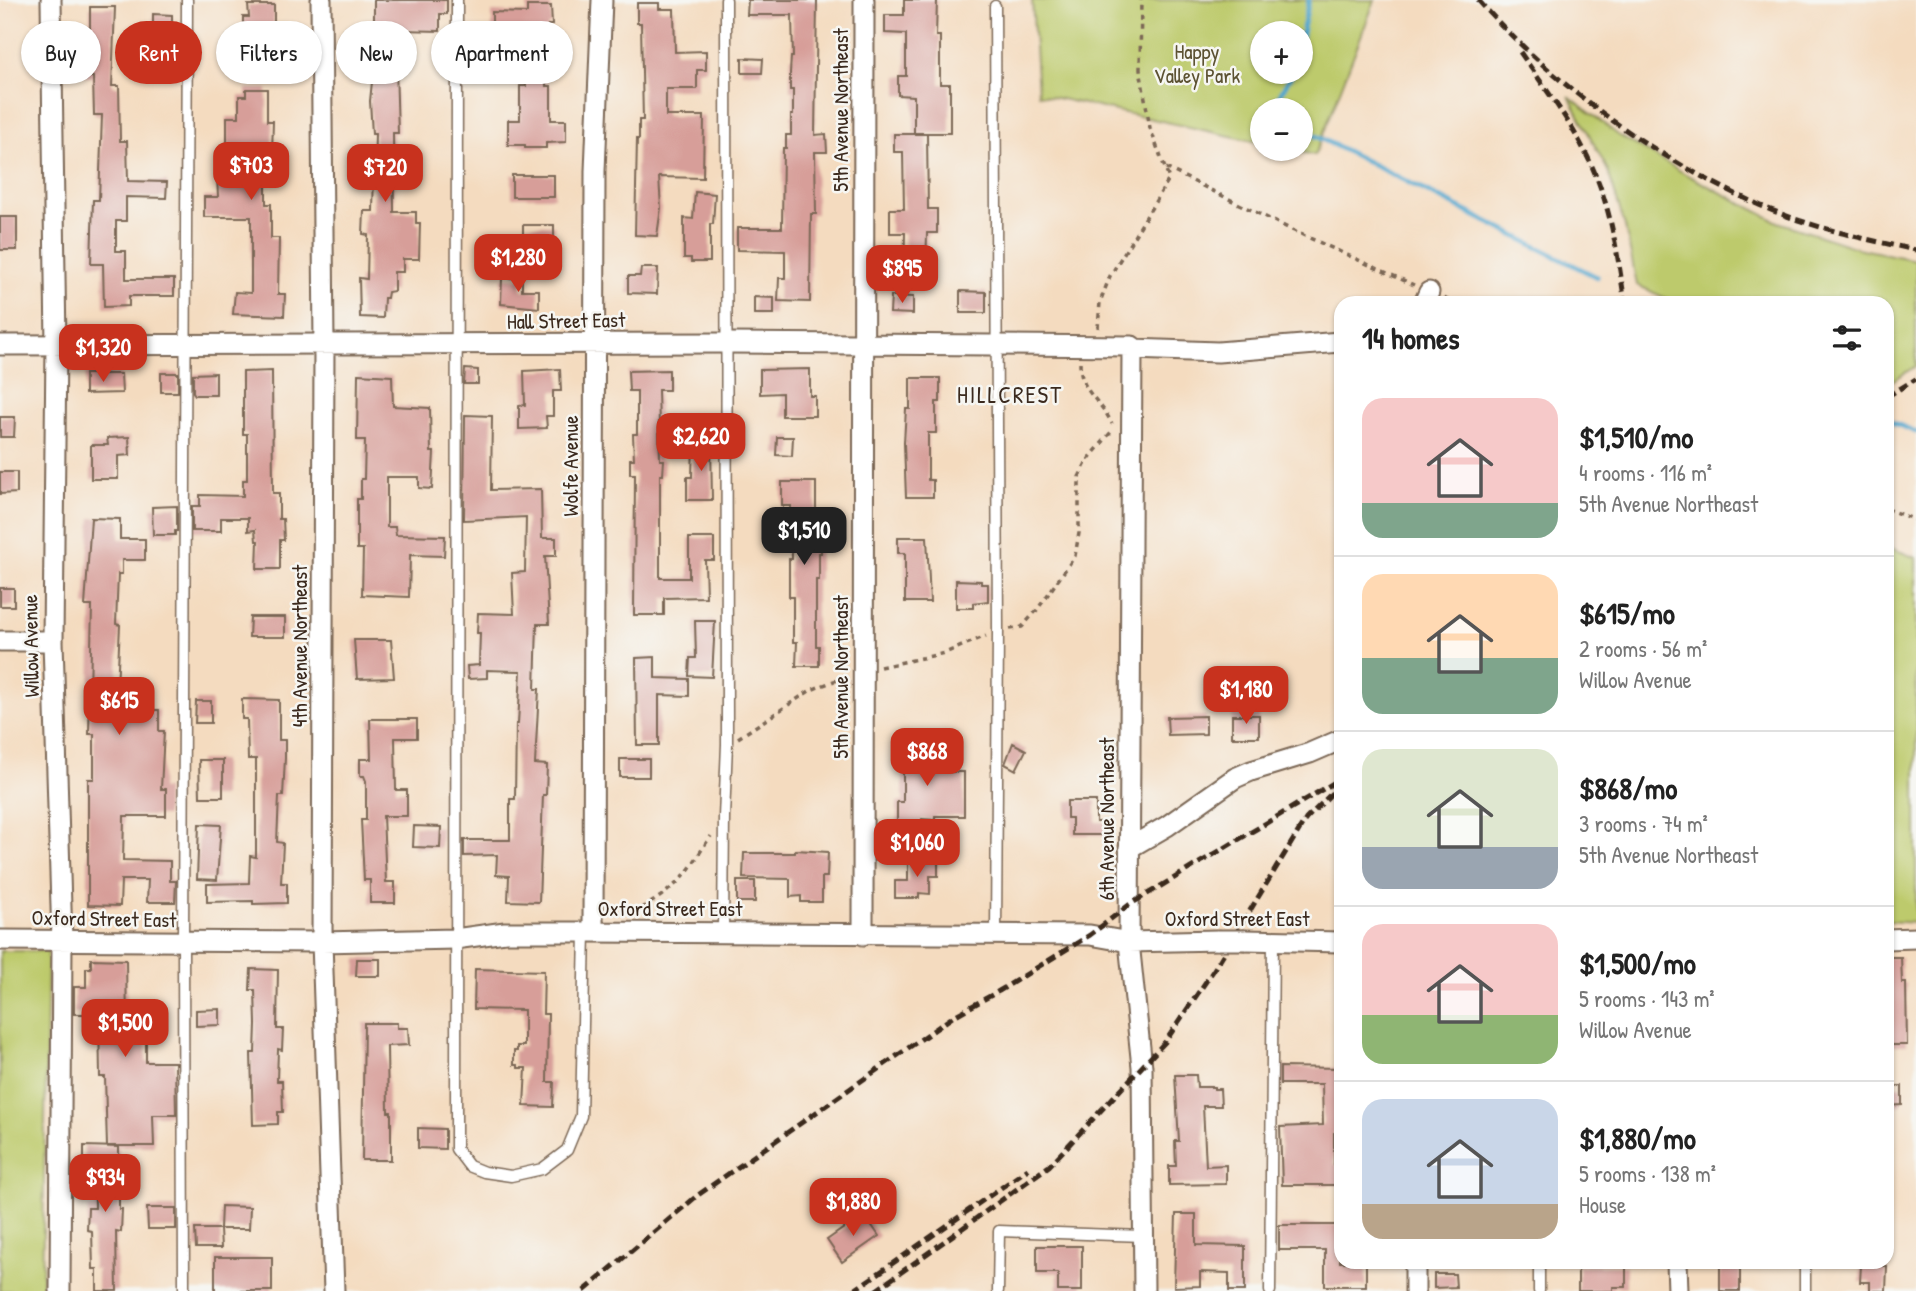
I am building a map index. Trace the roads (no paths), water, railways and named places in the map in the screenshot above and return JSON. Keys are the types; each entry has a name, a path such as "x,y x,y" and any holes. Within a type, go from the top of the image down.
{"street":[{"name":"Willow Avenue","path":"51,0 56,345 53,641 62,940 60,1291"},
{"name":"4th Avenue Northeast","path":"321,0 324,346 322,942 334,1291"},
{"name":"Wolfe Avenue","path":"589,932 595,171 602,0"},
{"name":"5th Avenue Northeast","path":"863,934 864,0"},
{"name":"Hall Street East","path":"0,345 727,343 1093,346 1218,352 1334,342"},
{"name":"6th Avenue Northeast","path":"1132,347 1129,942 1142,1067 1144,1291"},
{"path":"0,641 53,641"},
{"path":"1129,848 1167,826 1235,778 1334,743"},
{"name":"Oxford Street East","path":"0,940 322,942 455,940 505,932 723,932 1090,935 1129,942 1334,942"},
{"path":"1894,939 1916,938"},
{"path":"1415,1269 1415,1291"},
{"path":"1677,1269 1678,1291"}],"lane":[{"path":"184,1291 187,0"},
{"path":"457,0 456,1149 469,1166 484,1172 511,1176 542,1169 567,1150 581,1116 589,932"},
{"path":"723,932 723,817 727,744 726,0"},
{"path":"995,6 998,631 996,934"},
{"path":"1270,1291 1273,940"},
{"path":"998,1291 999,1231 1143,1236"},
{"path":"1539,1269 1539,1291"},
{"path":"1805,1269 1805,1291"}],"waterway":[{"path":"1305,21 1309,0"},
{"path":"1278,98 1286,84"},
{"path":"1313,135 1597,277"},
{"path":"1894,423 1916,432"}],"railway":[{"path":"1478,0 1572,90 1642,141 1680,164 1757,204 1795,219 1916,250"},
{"path":"1520,52 1570,124 1594,171 1610,219 1624,296"},
{"path":"1894,392 1916,379"},
{"path":"584,1291 698,1195 954,1016 1090,935 1129,905 1334,783"},
{"path":"875,1291 1049,1166 1165,1042 1213,971 1306,819 1334,791"},
{"path":"853,1291 1028,1169"}],"district":[{"name":"HILLCREST","path":"1010,395"}],"park label":[{"name":"Happy Valley Park","path":"1197,64"}]}
